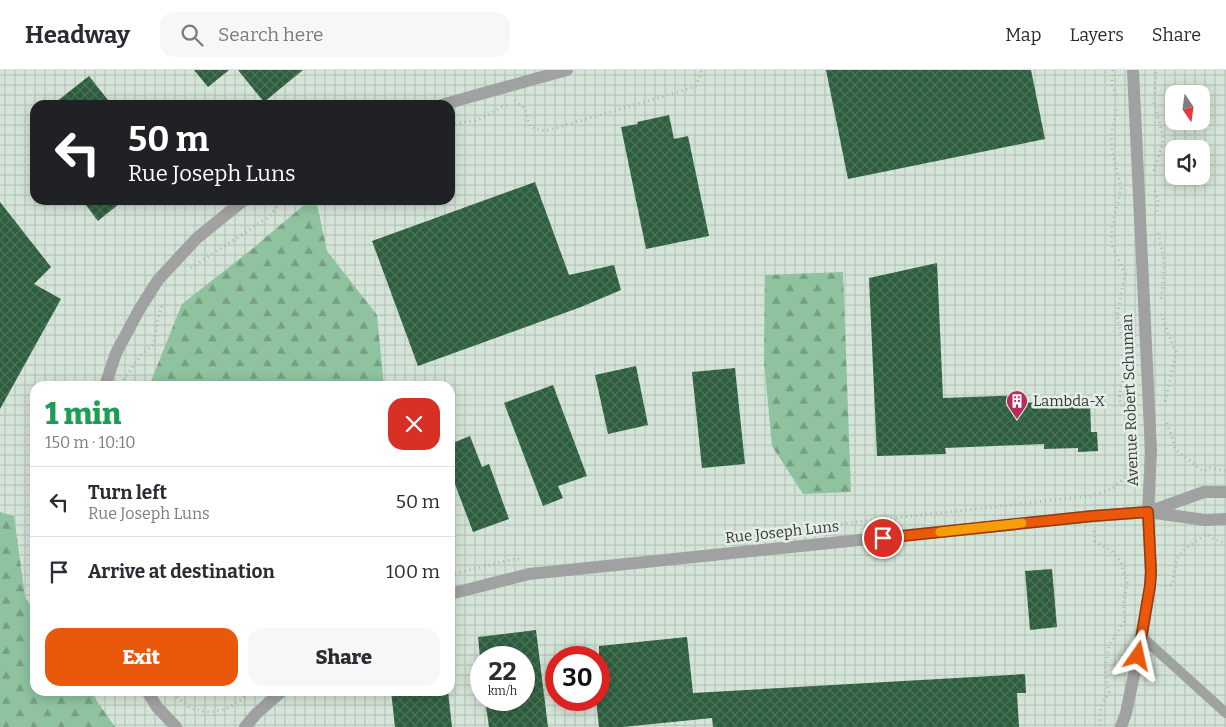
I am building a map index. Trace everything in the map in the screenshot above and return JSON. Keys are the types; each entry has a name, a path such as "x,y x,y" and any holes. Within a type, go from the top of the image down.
{"street":[{"path":"455,101 567,70"},
{"name":"Avenue Robert Schuman","path":"1121,727 1126,713 1142,638 1151,572 1148,512 1151,451 1133,70"},
{"path":"107,381 116,353 139,310 158,280 197,238 238,205"},
{"name":"Rue Joseph Luns","path":"1148,512 1204,492 1226,492"},
{"name":"Rue Joseph Luns","path":"455,593 530,574 1093,516 1148,512 1206,520 1226,519"},
{"path":"150,696 156,707 176,727"},
{"path":"246,727 256,714 276,696"}],"lane":[{"path":"1142,638 1226,713"}],"path":[{"path":"511,86 515,101 525,109 530,127 545,131 695,87 701,74 700,70"},
{"path":"725,536 1092,496 1112,489 1128,475 1130,453 1129,423 1119,399 1127,358 1117,316 1125,274 1111,243 1112,225 1120,187 1112,150 1112,135 1118,99 1112,85 1113,70"},
{"path":"1152,175 1163,143 1162,131 1154,103 1156,70"},
{"path":"455,124 476,120 515,101"},
{"path":"1152,184 1158,200 1156,224 1164,264 1161,301"},
{"path":"188,270 269,217 278,205"},
{"path":"123,381 140,356 154,344 158,317 165,300"},
{"path":"1160,311 1176,353 1164,406"},
{"path":"1166,420 1176,450 1204,471 1210,468 1226,471"},
{"path":"1092,496 1095,541 1112,551 1121,562 1128,583 1124,604 1125,620 1109,646 1107,654 1104,670 1109,692 1099,712 1100,727"},
{"path":"1172,585 1177,558 1186,548 1207,534 1213,539 1226,542"},
{"path":"455,574 510,560 528,558"},
{"path":"175,696 192,709 210,712 226,709 246,696"}],"shaded area":[{"path":"0,70 1226,70 1226,727 0,727"}],"green space":[{"path":"304,205 317,205 327,251 377,315 384,381 151,381 182,304"},
{"path":"843,272 851,492 803,494 772,446 764,361 765,275"},
{"path":"0,512 14,516 25,597 30,604 30,696 93,696 115,727 0,727"}],"building":[{"path":"194,70 229,70 208,87"},
{"path":"238,70 303,70 266,100 262,100"},
{"path":"826,70 1031,70 1045,139 848,179"},
{"path":"89,76 108,100 58,100"},
{"path":"669,115 674,139 688,136 709,236 646,249 621,127"},
{"path":"535,182 569,275 614,265 621,290 581,307 418,366 372,241"},
{"path":"0,202 51,267 34,284 61,299 0,409"},
{"path":"86,205 118,205 98,221"},
{"path":"937,263 943,398 1022,395 1022,403 1090,400 1091,432 1097,432 1098,451 1078,452 1078,448 1044,449 1044,444 945,448 946,454 877,456 869,278"},
{"path":"636,366 648,425 608,434 595,375"},
{"path":"735,368 745,464 702,468 692,372"},
{"path":"553,385 587,476 558,486 563,498 543,506 504,403"},
{"path":"470,436 482,467 489,464 509,519 473,532 455,484 455,442"},
{"path":"1052,569 1057,627 1030,630 1025,571"},
{"path":"536,630 548,727 489,727 487,711 535,711 535,646 479,646 478,637"},
{"path":"687,637 693,693 1025,674 1026,693 1017,693 1019,727 713,727 712,718 623,727 599,727 597,711 610,711 610,646 599,646"},
{"path":"392,696 449,696 452,727 395,727"}],"slow traffic":[{"path":"940,532 1022,523"}],"place":[{"name":"Lambda-X","path":"1017,420"}],"route":[{"path":"883,538 1148,512 1151,572 1138,656"}]}
